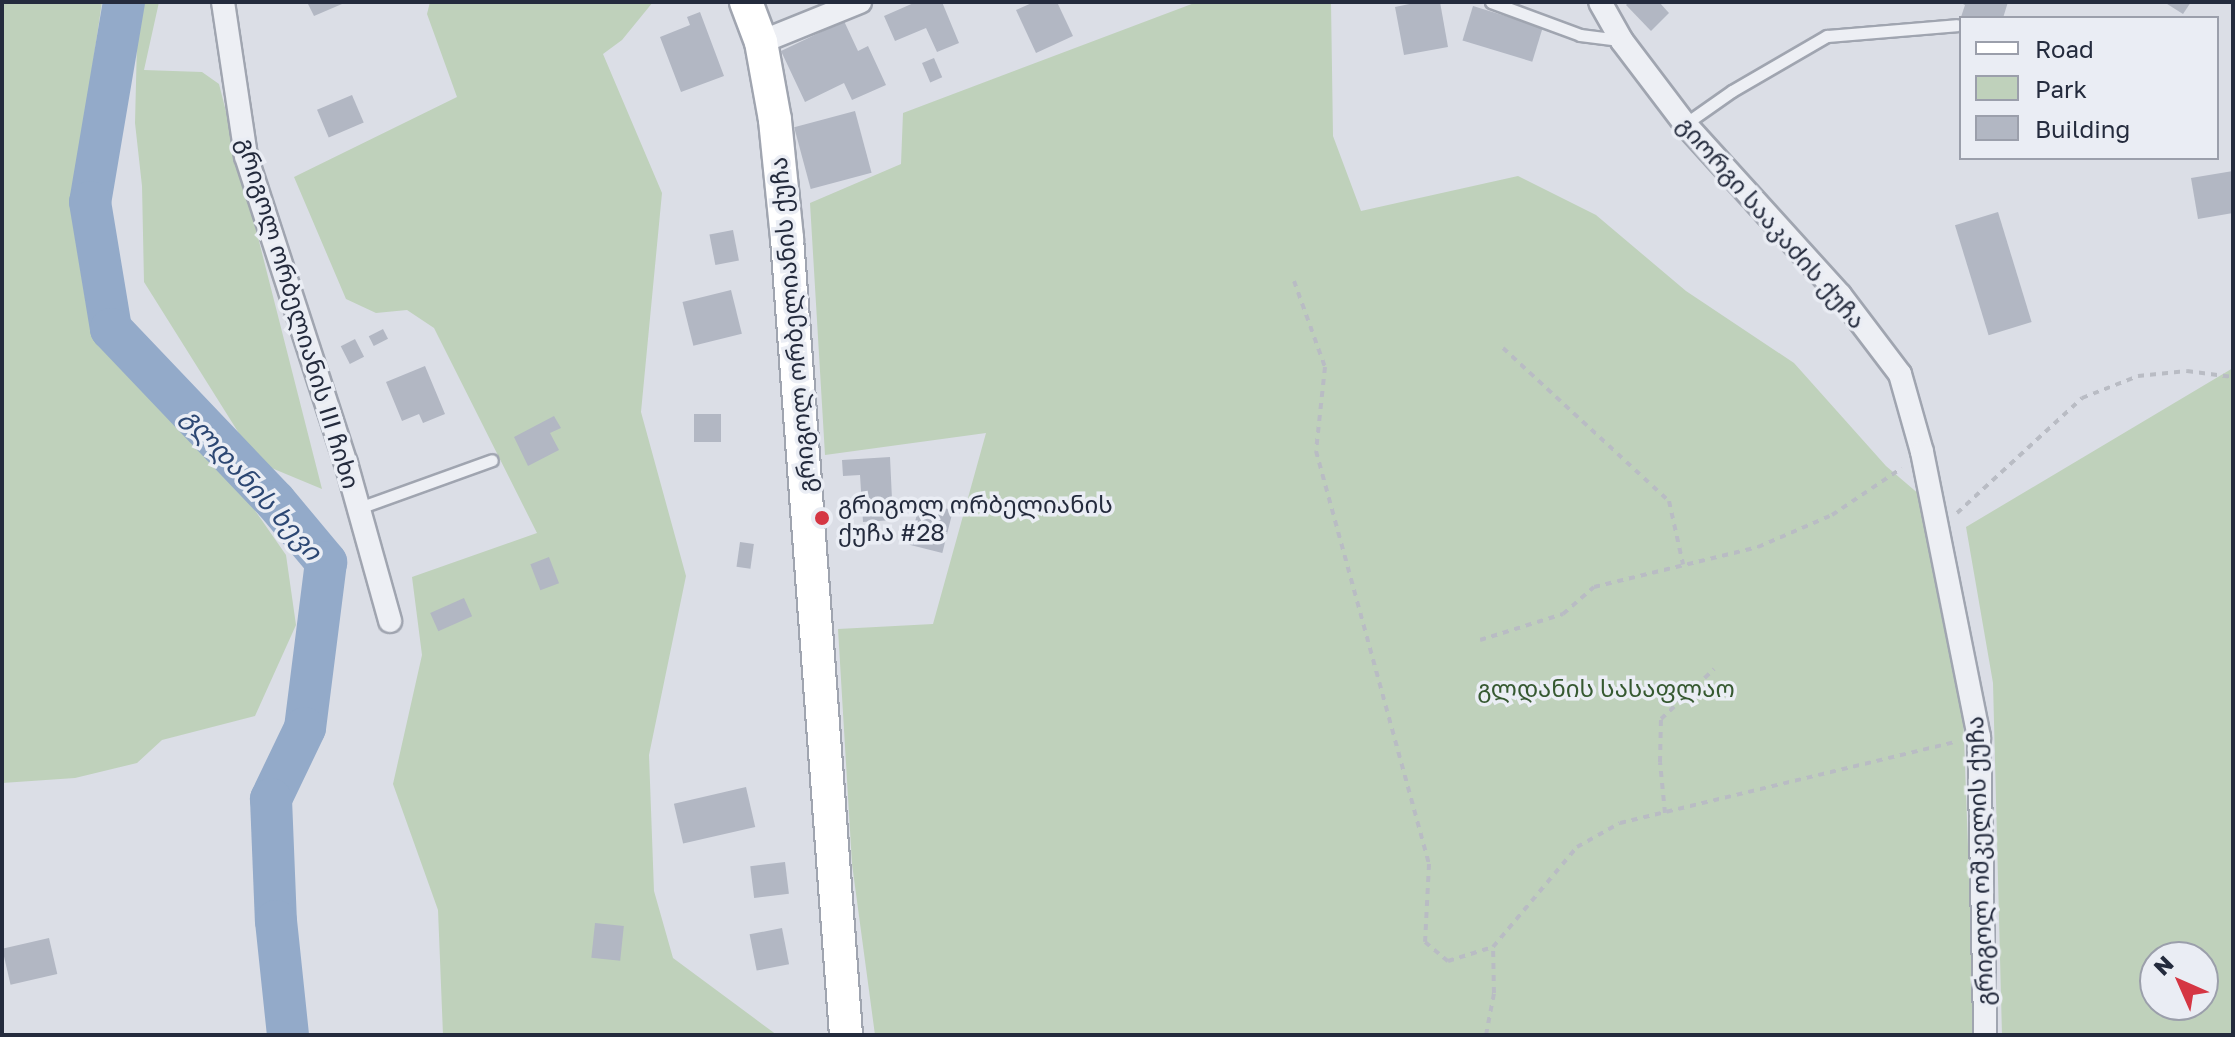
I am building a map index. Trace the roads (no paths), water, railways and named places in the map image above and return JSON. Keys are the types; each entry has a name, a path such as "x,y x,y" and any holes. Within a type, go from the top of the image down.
{"main road":[{"name":"გრიგოლ ორბელიანის ქუჩა","path":"746,2 761,42 775,120 787,239 846,1035"}],"street":[{"name":"გრიგოლ ორბელიანის III ჩიხი","path":"223,2 246,156 359,508 390,621"},
{"path":"761,42 860,2"},
{"name":"გიორგი სააკაძის ქუჩა","path":"1600,2 1622,41 1685,124 1840,295 1900,374 1922,452"},
{"name":"გრიგოლ ოშკელის ქუჩა","path":"1922,452 1979,737 1985,1035"}],"lane":[{"path":"1491,2 1580,35 1622,41"},
{"path":"1685,124 1732,91 1827,36 1957,25"},
{"path":"359,508 492,460"}],"waterway":[{"name":"გლდანის ხევი","path":"124,2 90,202 111,329 275,501 326,562 305,728 271,799 276,921 288,1035"}],"place":[{"name":"გრიგოლ ორბელიანის ქუჩა #28","path":"822,518"}],"park label":[{"name":"გლდანის სასაფლაო","path":"1606,688"}]}
